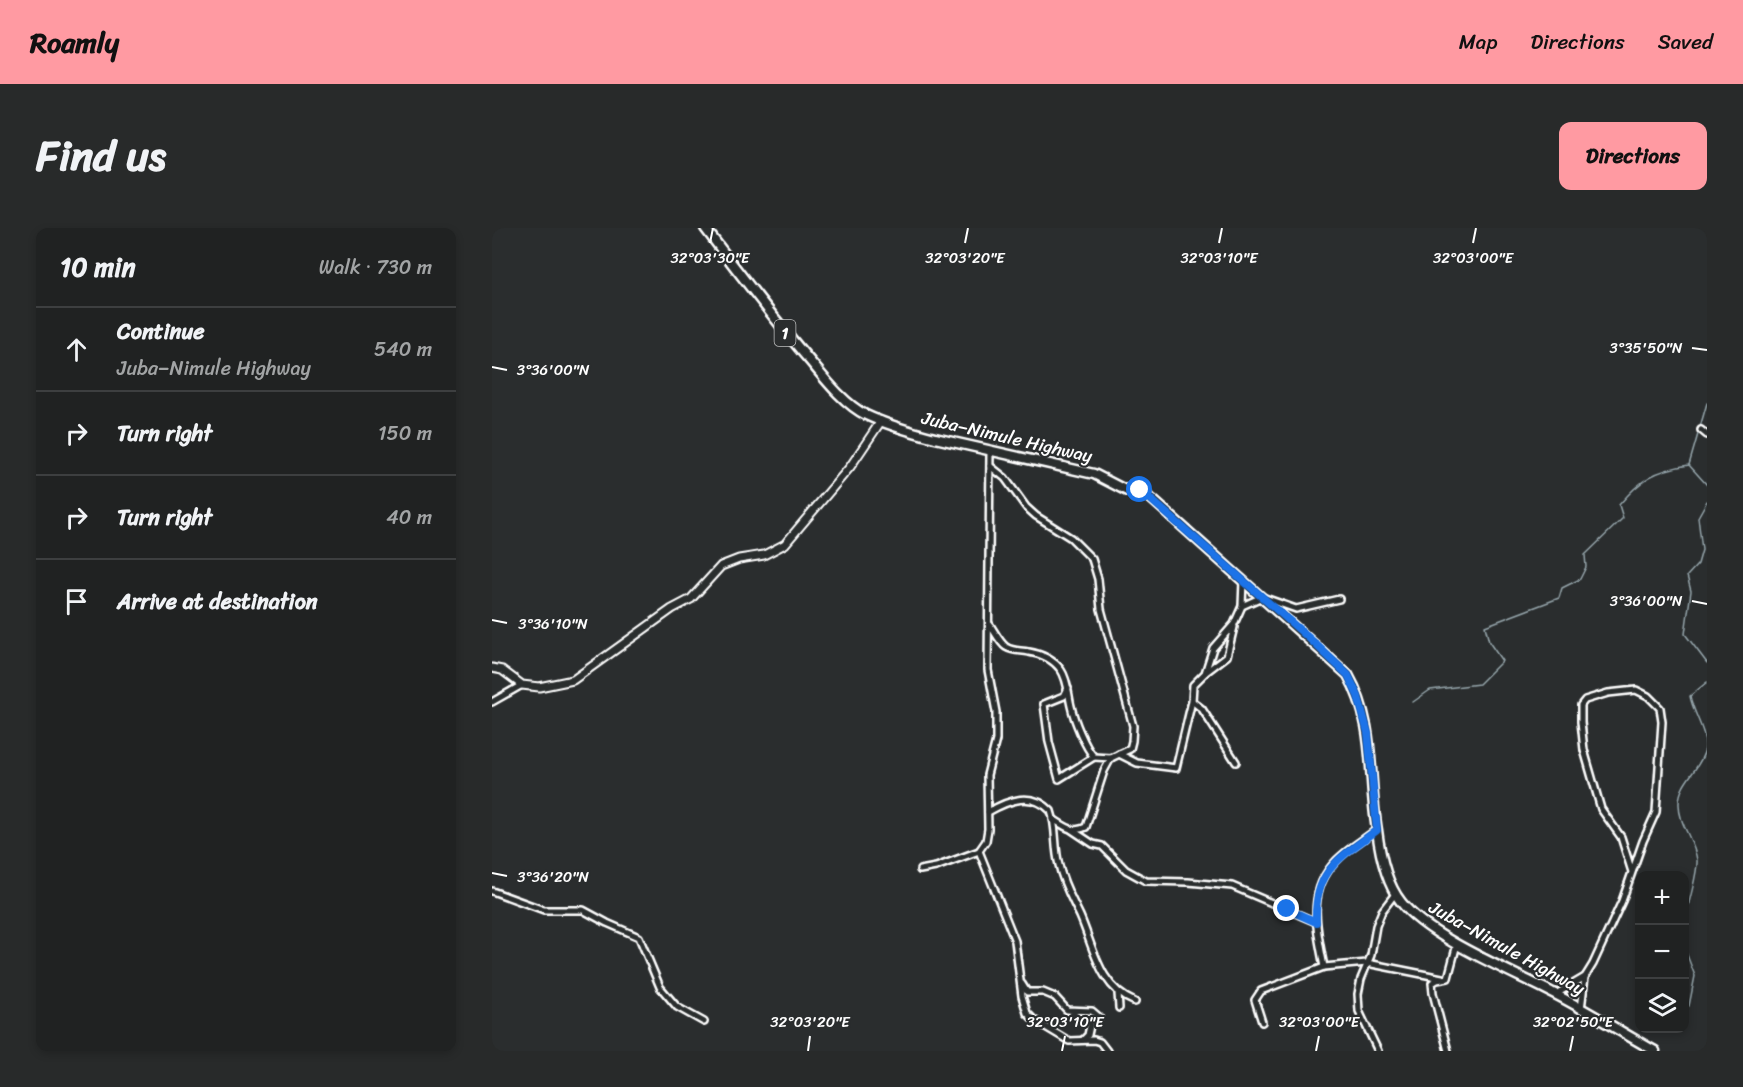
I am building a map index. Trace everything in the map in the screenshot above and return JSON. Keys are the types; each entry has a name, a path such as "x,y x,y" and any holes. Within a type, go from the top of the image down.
{"main road":[{"name":"1","path":"705,228 786,334 824,378 864,414 881,420"},
{"name":"Juba–Nimule Highway","path":"881,420 910,431 1094,474 1127,490 1140,490 1348,675 1354,686 1368,733 1377,830 1386,869 1395,894 1402,904 1420,920 1457,944 1556,994 1655,1051"}],"street":[{"path":"492,668 502,670 522,685 539,687 573,680 672,609 691,599 721,566 739,559 764,555 785,544 850,467 881,420"},
{"path":"1701,430 1707,435"},
{"path":"920,870 936,867 979,851 986,841 987,775 994,750 996,730 996,712 988,670 990,451"},
{"path":"990,466 1005,478 1026,507 1036,516 1071,538 1086,552 1096,568 1101,609 1133,726 1130,749 1111,758 1094,757 1059,779 1049,742 1044,704 1064,696 1068,688"},
{"path":"1119,754 1137,762 1176,768 1192,701 1193,685 1227,656 1234,624 1242,606 1243,580"},
{"path":"1242,606 1262,597 1296,609 1339,599"},
{"path":"1205,673 1213,648 1234,624"},
{"path":"990,625 1005,646 1050,658 1062,671 1071,707 1089,751 1094,757"},
{"path":"492,702 522,685"},
{"path":"1556,994 1584,977 1593,964 1618,910 1656,812 1662,722 1660,708 1648,696 1636,690 1608,693 1585,700 1581,705 1584,750 1600,809 1621,837 1632,872"},
{"path":"1192,701 1202,709 1236,762"},
{"path":"1072,830 1086,827 1104,771 1111,758"},
{"path":"988,812 1014,799 1038,801 1045,804 1051,811 1055,846 1066,890 1080,915 1101,971 1118,993 1135,1002"},
{"path":"1053,819 1102,846 1126,870 1146,881 1232,886 1316,922"},
{"path":"1324,967 1316,922 1316,899 1320,883 1336,861 1377,830"},
{"path":"979,851 1015,941 1022,996 1027,1013 1034,1020 1070,1041 1091,1039 1100,1042 1107,1051"},
{"path":"492,891 544,910 582,910 639,937 660,987 677,1007 704,1022"},
{"path":"1378,1051 1359,1011 1358,994 1361,979 1371,955 1376,926 1382,911 1395,894"},
{"path":"1262,1022 1255,1000 1261,991 1324,967 1367,963 1448,978 1457,944"},
{"path":"1581,1009 1584,977"},
{"path":"1442,978 1432,983 1448,1051"},
{"path":"1020,980 1027,992 1043,992 1055,997 1072,1011 1071,1013 1085,1022 1099,1017 1092,1011 1072,1011"},
{"path":"1118,993 1119,1008"},
{"path":"1083,1040 1088,1035 1091,1020"}],"waterway":[{"path":"1707,403 1689,465 1707,485"},
{"path":"1413,702 1430,690 1479,684 1502,661 1489,642 1485,626 1559,598 1562,588 1580,579 1586,567 1585,555 1623,518 1619,505 1627,496 1650,477 1689,465"},
{"path":"1707,501 1698,517 1702,550 1698,564 1687,576 1691,591 1685,634 1707,663"},
{"path":"1689,900 1697,860 1683,824 1679,802 1683,788 1705,749 1704,736 1690,696 1707,682"},
{"path":"1689,960 1695,976 1689,1006"}],"route":[{"path":"1140,490 1348,675 1364,712 1371,752 1377,830 1336,861 1320,883 1316,899 1316,922 1287,909"}]}
